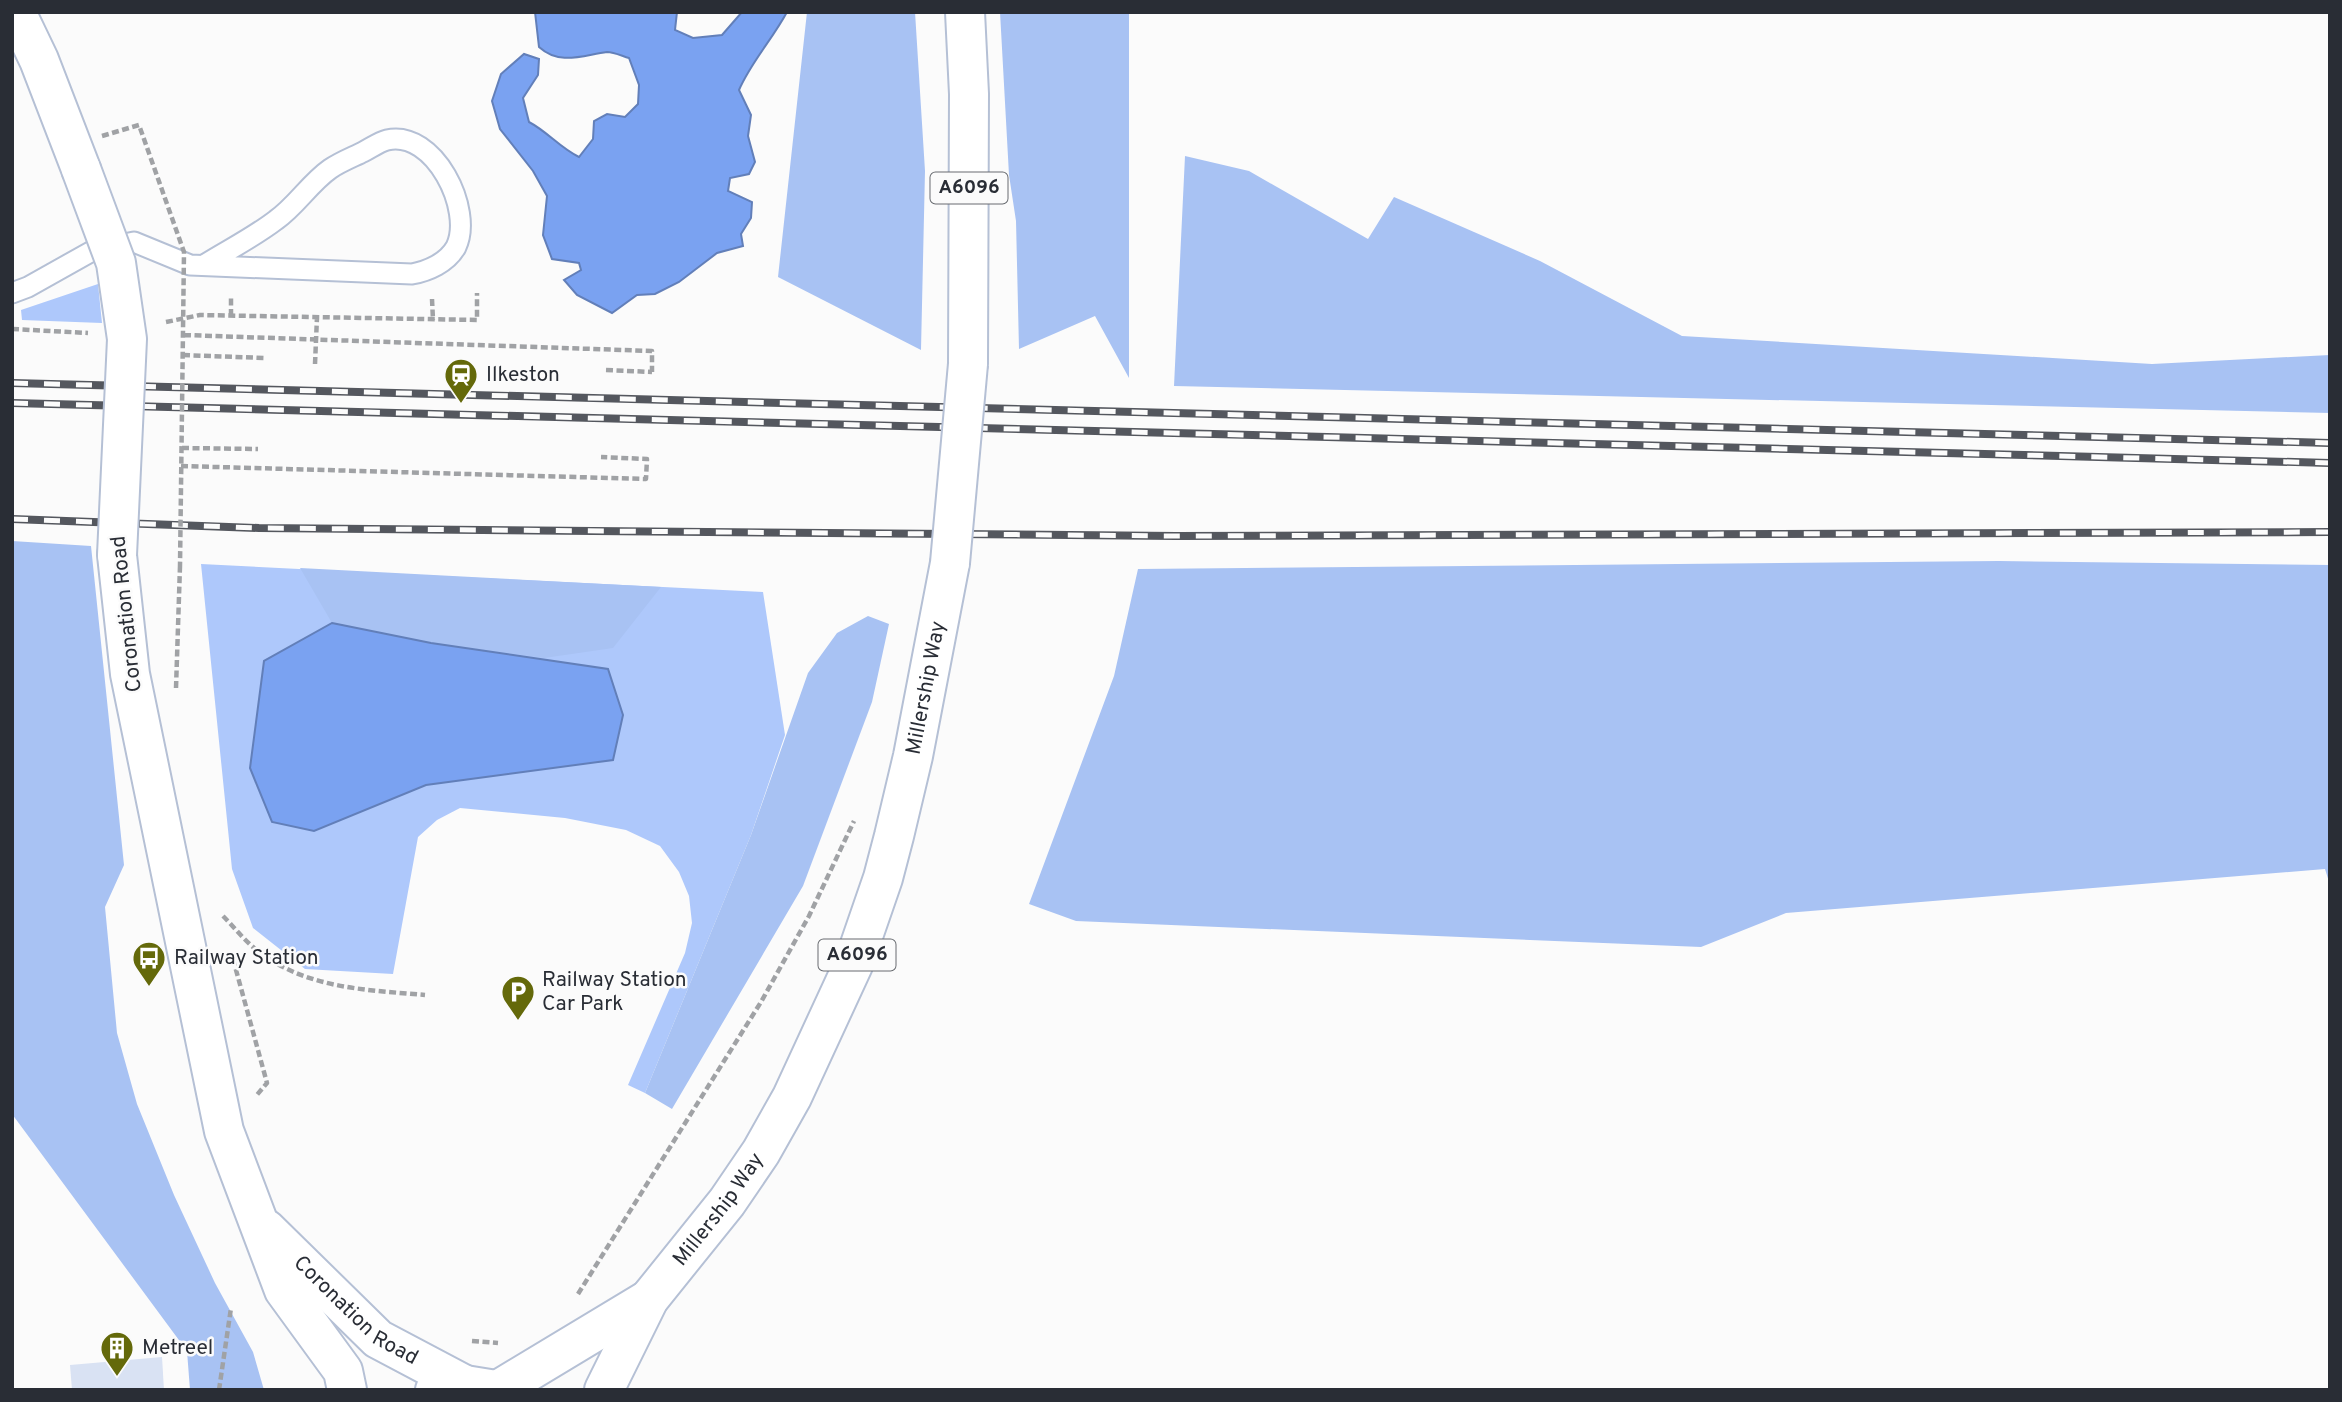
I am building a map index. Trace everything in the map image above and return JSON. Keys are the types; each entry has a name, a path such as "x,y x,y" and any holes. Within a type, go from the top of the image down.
{"street":[{"name":"Coronation Road","path":"16,12 87,154 116,263 127,339 117,555 130,674 224,1131 284,1290 343,1371 347,1390"},
{"name":"Millership Way","path":"604,1390 649,1299 727,1202 761,1152 818,1044 853,965 883,878 913,756 950,563 968,364 969,107 965,12"},
{"name":"Coronation Road","path":"257,1220 378,1339 474,1389"},
{"name":"Millership Way","path":"474,1389 649,1299"}],"lane":[{"path":"12,293 28,288 94,250 134,243 190,265 412,274 430,270 452,253 457,245 460,221 452,192 438,160 425,148 406,138 386,141 330,169 278,219 204,265"}],"path":[{"path":"87,154 139,125 184,252 176,690"},
{"path":"231,316 478,320 477,293"},
{"path":"315,364 317,317"},
{"path":"184,335 652,351 652,372 606,370"},
{"path":"183,355 265,358"},
{"path":"181,448 258,449"},
{"path":"181,466 646,479 647,459 601,457"},
{"path":"576,1298 761,1002 809,916 858,813"},
{"path":"220,905 226,928"},
{"path":"223,915 260,954 296,974 342,988 425,995"},
{"path":"231,953 267,1083 251,1102"},
{"path":"219,1390 231,1308"},
{"path":"465,1340 502,1343"}],"shaded area":[{"path":"535,12 677,12 675,30 693,38 722,35 742,12 787,12 739,90 751,115 748,136 755,162 749,174 730,178 728,191 752,202 751,218 741,234 743,246 717,253 679,282 655,294 637,295 612,313 577,295 564,280 581,270 579,263 552,259 543,235 547,196 533,171 500,129 492,101 501,74 524,54 539,59 538,75 523,98 529,122 579,157 593,139 594,121 607,114 625,117 638,104 639,85 629,58 615,53 563,58 547,53 539,47"},
{"path":"807,12 915,12 925,171 921,350 778,277"},
{"path":"1000,12 1129,12 1129,378 1095,316 1019,349 1016,221 1009,175"},
{"path":"1185,156 1249,171 1368,239 1394,197 1540,261 1682,336 2152,364 2330,355 2330,413 1174,386"},
{"path":"98,284 102,323 22,320 21,310"},
{"path":"12,541 91,546 124,865 105,907 117,1033 137,1104 174,1195 215,1283 253,1352 264,1390 190,1390 187,1351 12,1114"},
{"path":"1999,561 2330,565 2330,885 2325,869 1786,913 1701,947 1076,921 1029,904 1114,676 1138,569"},
{"path":"201,564 763,592 785,735 751,835 645,1093 628,1085 685,953 692,923 689,896 679,872 660,846 626,830 565,818 460,808 437,820 418,837 393,974 305,969 253,928 232,869"},
{"path":"300,568 661,587 613,648 544,658 431,643 332,623"},
{"path":"868,616 889,624 872,702 803,886 672,1109 645,1093 751,835 808,673 837,633"},
{"path":"332,623 431,643 608,669 623,715 613,760 426,785 314,831 272,822 250,768 264,661"}],"building":[{"name":"Metreel","path":"162,1357 164,1390 72,1390 70,1365"}],"railway":[{"path":"12,383 2330,443"},
{"path":"12,403 2330,463"},
{"path":"12,519 259,528 1176,536 2330,532"}],"place":[{"name":"Ilkeston","path":"461,405"},
{"name":"Railway Station","path":"149,988"},
{"name":"Railway Station Car Park","path":"518,1022"},
{"name":"Metreel","path":"117,1378"}]}
